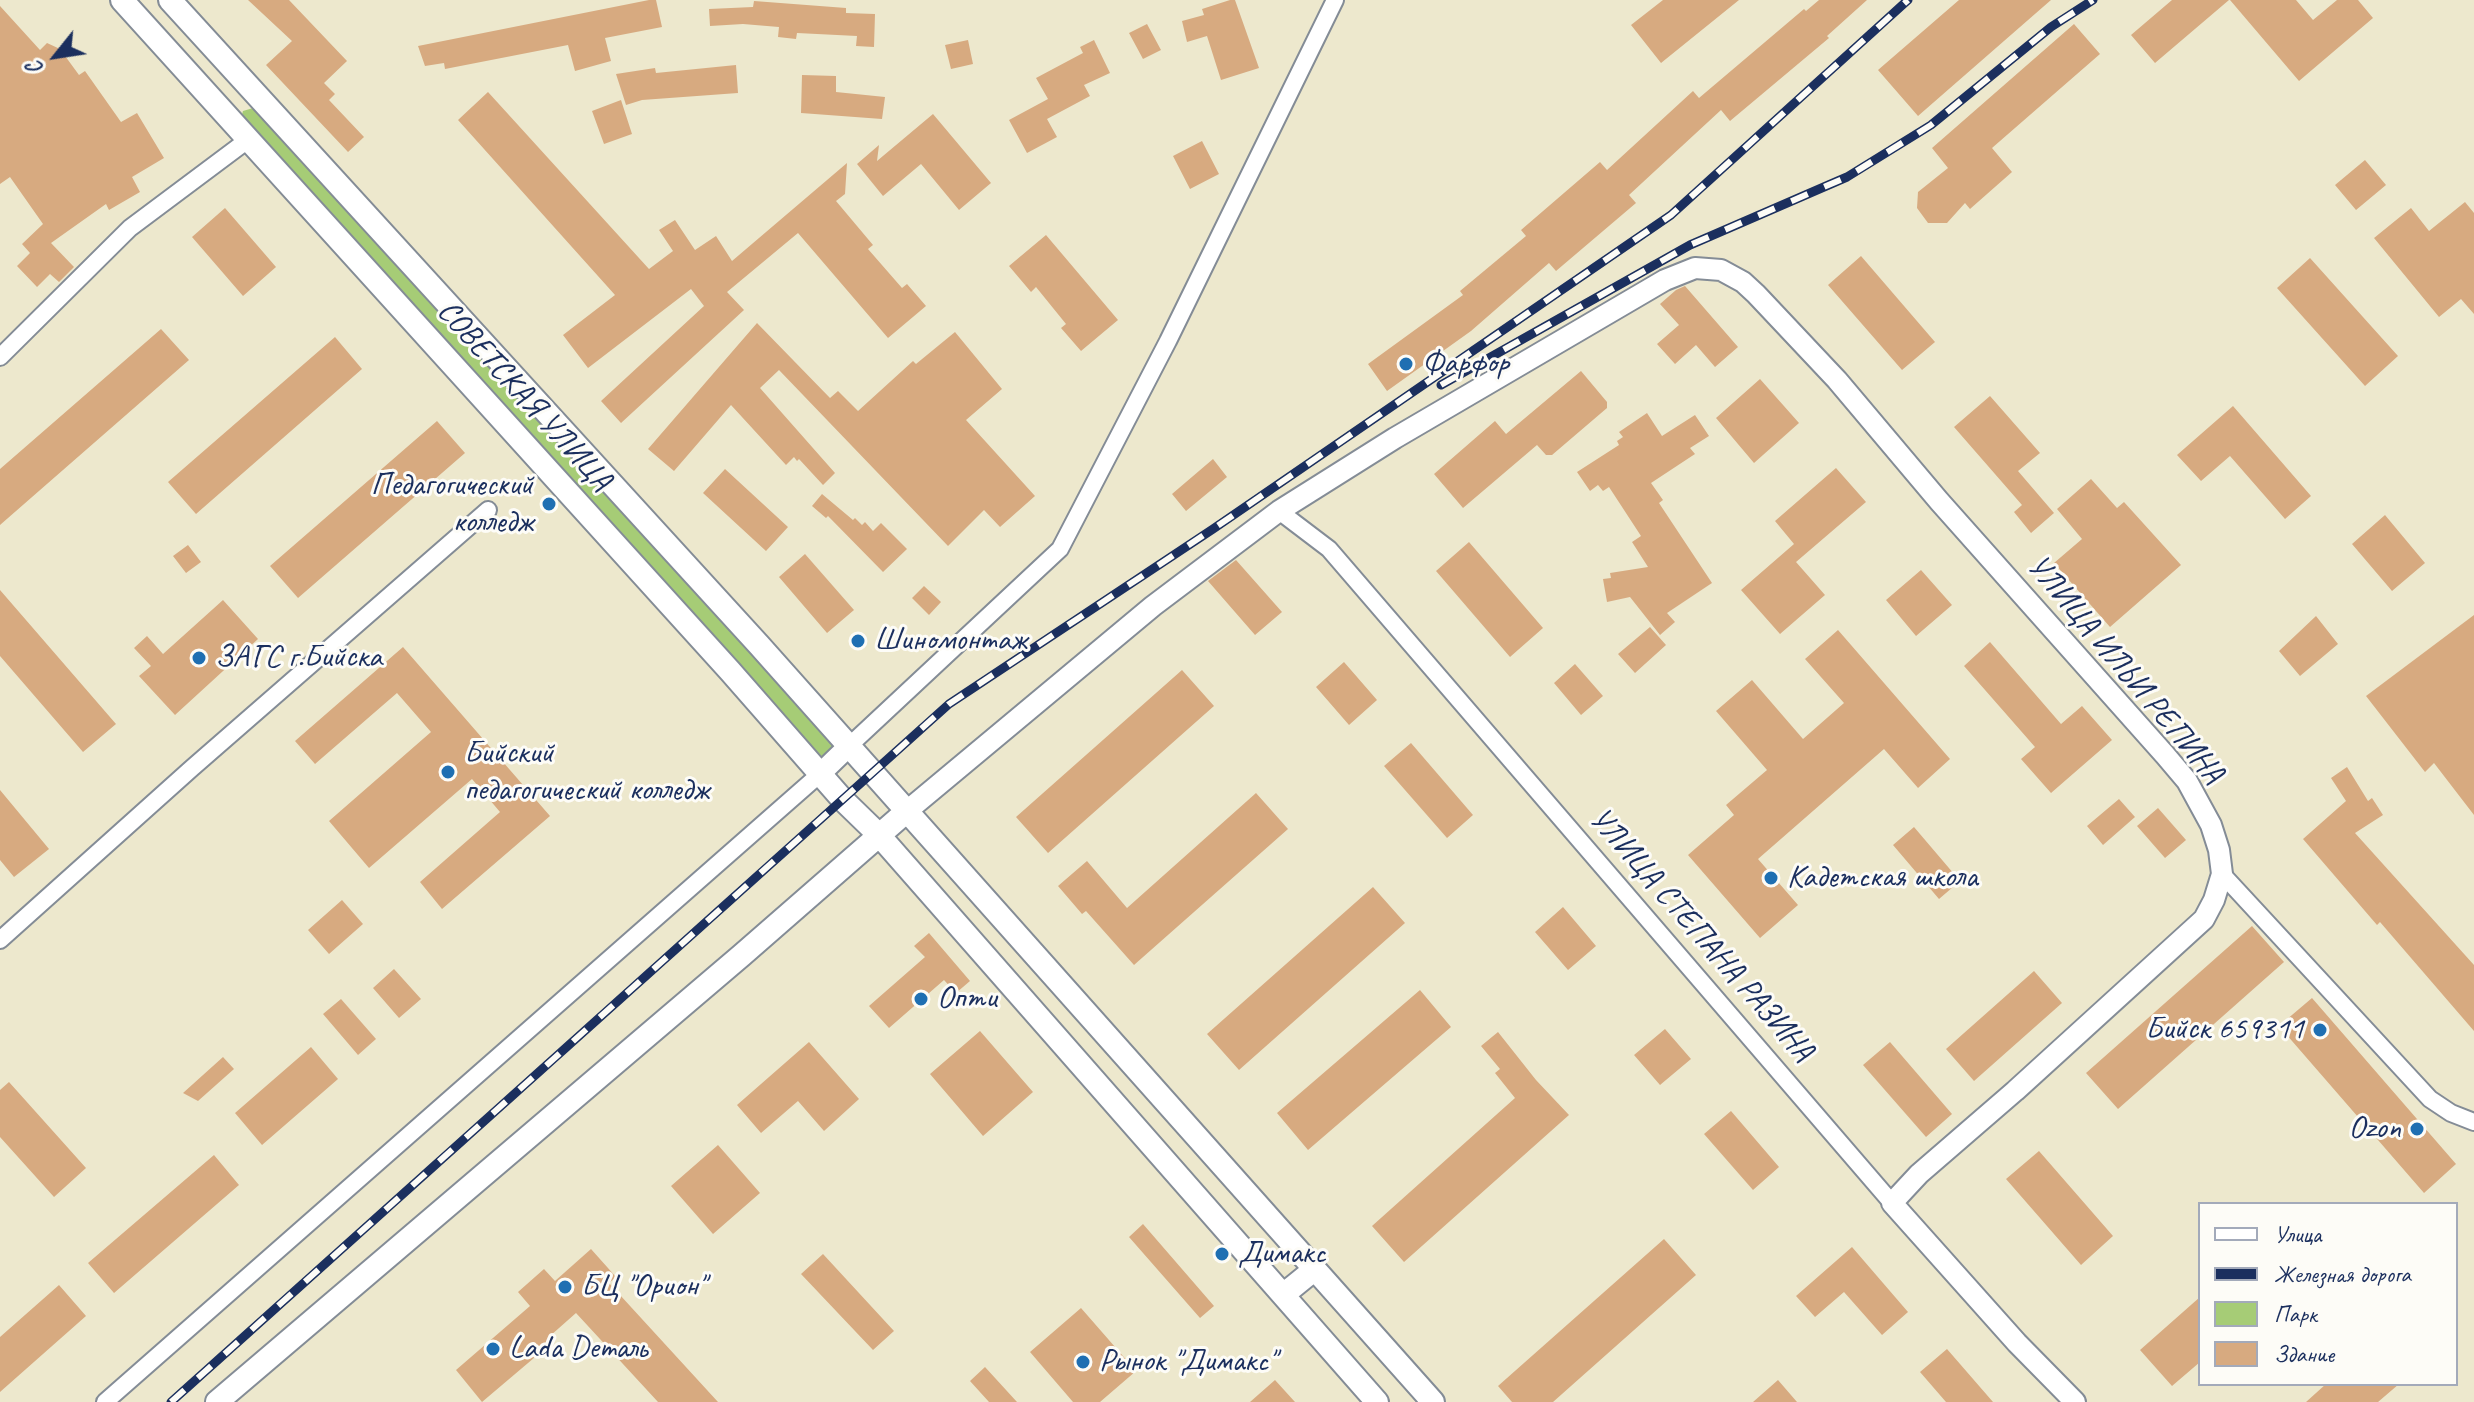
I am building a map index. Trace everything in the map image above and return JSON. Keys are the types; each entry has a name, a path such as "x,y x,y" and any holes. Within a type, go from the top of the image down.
{"main road":[{"name":"СОВЕТСКАЯ УЛИЦА","path":"122,0 878,834 1377,1402"},
{"name":"СОВЕТСКАЯ УЛИЦА","path":"170,0 849,746 1433,1402"},
{"path":"217,1402 907,811"},
{"path":"1005,979 1037,956"},
{"path":"1283,1295 1315,1269"}],"street":[{"path":"105,1402 821,773 1060,549 1168,341 1335,0"},
{"path":"0,357 130,228 249,139"},
{"name":"УЛИЦА ИЛЬИ РЕПИНА","path":"1279,511 1395,438 1665,280 1685,271 1708,267 1721,270 1743,282 1837,380 1939,501 2187,781 2211,825 2222,874"},
{"path":"0,940 488,510"},
{"path":"907,811 1153,606 1279,511"},
{"name":"УЛИЦА СТЕПАНА РАЗИНА","path":"1279,511 1329,549 1892,1203 2017,1343 2075,1402"},
{"path":"2222,874 2430,1099 2451,1113 2474,1122"},
{"path":"1892,1203 1919,1174 2204,919 2222,874"}],"green space":[{"path":"253,108 827,734 834,744 828,755 818,757 241,118 243,111"}],"building":[{"path":"248,0 289,0 347,61 324,83 335,94 329,100 364,137 348,152 266,65 292,41"},
{"path":"656,0 662,27 605,38 611,61 575,71 568,45 445,69 444,63 425,66 418,46"},
{"path":"1235,0 1259,68 1221,80 1207,36 1187,42 1182,21 1204,15 1202,9"},
{"path":"1663,0 1739,0 1661,63 1631,25"},
{"path":"1819,0 1867,0 1827,36 1829,38 1730,121 1721,110 1629,195 1636,203 1556,271 1549,263 1471,331 1387,391 1368,364 1463,295 1460,291 1526,236 1521,230 1600,162 1607,170 1693,91 1699,98 1804,9 1806,11"},
{"path":"1959,0 2051,0 1918,116 1878,70"},
{"path":"2172,0 2229,0 2155,63 2131,35"},
{"path":"2230,0 2296,0 2313,20 2337,0 2358,0 2373,18 2299,81"},
{"path":"754,1 846,8 846,13 875,14 874,47 856,46 857,36 797,33 796,39 778,37 779,27 743,24 710,26 709,9 753,7"},
{"path":"0,6 40,50 47,43 60,49 79,75 85,71 121,122 137,113 164,158 132,177 140,192 109,210 106,204 51,243 74,267 59,282 50,274 37,287 17,266 30,253 22,244 43,224 10,177 0,184"},
{"path":"1147,24 1161,50 1143,59 1129,33"},
{"path":"2074,24 2100,54 1992,148 2012,172 1970,209 1965,203 1947,223 1928,223 1917,208 1918,192 1948,168 1932,148"},
{"path":"968,40 973,64 951,69 945,45"},
{"path":"1094,40 1110,73 1084,85 1090,96 1047,119 1057,137 1027,153 1009,120 1048,99 1036,78 1083,53 1080,47"},
{"path":"736,65 738,93 642,100 626,105 616,74 655,68 656,73"},
{"path":"802,75 836,76 836,92 885,97 882,119 801,113"},
{"path":"488,92 649,269 673,251 659,230 675,220 695,250 716,236 732,261 847,163 845,194 836,201 873,245 868,249 902,288 907,284 926,306 888,338 798,233 727,292 744,310 621,423 601,401 704,306 691,289 588,368 563,335 615,295 458,120"},
{"path":"621,100 632,134 604,144 592,111"},
{"path":"933,114 991,183 959,210 921,164 883,196 857,164 879,145 877,161"},
{"path":"1202,141 1219,174 1190,189 1173,156"},
{"path":"2365,160 2386,185 2356,210 2335,185"},
{"path":"2465,202 2474,213 2474,314 2461,299 2439,317 2374,238 2411,208 2429,231"},
{"path":"225,208 276,267 243,296 192,237"},
{"path":"1046,235 1118,320 1081,351 1061,328 1066,324 1036,287 1031,292 1009,266"},
{"path":"1861,256 1935,342 1902,370 1828,285"},
{"path":"2310,258 2398,356 2365,386 2277,288"},
{"path":"1685,286 1738,347 1715,367 1696,345 1675,364 1657,344 1679,325 1660,304"},
{"path":"757,323 830,398 838,391 858,411 913,361 916,364 955,332 1002,389 966,420 1035,496 1000,527 984,510 948,546 779,370 760,388 835,473 823,485 799,459 797,461 794,457 786,465 731,405 674,471 648,449"},
{"path":"161,329 189,360 0,525 0,469"},
{"path":"335,337 362,369 196,514 168,482"},
{"path":"1581,371 1607,402 1607,408 1552,455 1546,455 1537,445 1463,508 1434,474 1495,421 1506,434"},
{"path":"1760,379 1799,423 1754,463 1716,418"},
{"path":"1990,396 2040,453 2018,471 2054,513 2031,533 2014,512 2022,505 1954,427"},
{"path":"2233,406 2311,496 2285,519 2230,456 2201,481 2177,455"},
{"path":"1647,413 1662,436 1695,415 1709,436 1690,448 1695,454 1651,483 1663,500 1659,503 1712,583 1667,613 1675,622 1660,635 1630,597 1607,602 1603,579 1611,578 1610,573 1648,567 1632,542 1641,536 1609,487 1603,491 1598,485 1590,491 1577,472 1619,445 1617,441 1623,437 1619,432"},
{"path":"437,421 465,453 298,598 270,566"},
{"path":"1213,459 1227,477 1186,511 1172,494"},
{"path":"1836,468 1866,502 1796,562 1825,595 1780,634 1741,590 1794,544 1775,521"},
{"path":"725,469 788,527 766,551 703,493"},
{"path":"2091,479 2117,508 2124,502 2181,565 2110,627 2054,563 2082,539 2057,509"},
{"path":"822,494 853,520 855,518 862,525 865,522 873,531 881,523 907,549 883,572 828,516 826,518 812,506"},
{"path":"2385,515 2425,563 2392,591 2352,544"},
{"path":"1469,542 1543,628 1510,657 1436,571"},
{"path":"188,545 201,562 186,573 173,556"},
{"path":"805,554 854,610 827,633 779,577"},
{"path":"1236,560 1282,612 1255,635 1208,581"},
{"path":"1921,570 1952,605 1916,636 1886,600"},
{"path":"924,586 941,602 929,615 912,598"},
{"path":"0,590 116,724 83,752 0,656"},
{"name":"ЗАГС г.Бийска","path":"223,600 258,639 175,715 139,676 151,666 134,648 147,636 163,654"},
{"path":"2474,615 2474,815 2434,763 2425,772 2366,696"},
{"path":"2316,616 2338,644 2300,676 2279,651"},
{"path":"1650,627 1666,645 1635,673 1618,654"},
{"path":"1838,630 1950,759 1918,788 1884,749 1758,859 1798,905 1760,938 1688,855 1734,815 1726,805 1767,770 1716,711 1752,680 1803,739 1844,703 1805,659"},
{"path":"1990,642 2061,724 2082,706 2112,740 2051,793 2021,759 2035,747 1964,666"},
{"name":"Бийский педагогический колледж","path":"403,647 550,816 442,909 420,882 500,812 472,779 369,868 329,821 431,732 397,693 315,764 295,741"},
{"path":"1344,662 1377,700 1349,725 1316,687"},
{"path":"1575,664 1603,696 1581,715 1554,683"},
{"path":"1182,670 1214,706 1048,853 1016,817"},
{"path":"1411,743 1473,815 1447,838 1384,766"},
{"path":"2347,767 2368,801 2372,798 2383,815 2355,833 2474,965 2474,1031 2303,839 2346,801 2331,778"},
{"path":"0,790 49,849 14,877 0,860"},
{"path":"1256,793 1288,829 1134,965 1086,911 1082,914 1058,886 1087,861 1127,908"},
{"path":"2119,799 2135,817 2103,845 2087,826"},
{"path":"2158,808 2186,840 2165,858 2137,826"},
{"path":"1914,827 1960,881 1939,899 1893,845"},
{"path":"1373,887 1405,923 1239,1070 1207,1034"},
{"path":"342,900 363,924 329,954 308,930"},
{"path":"1563,907 1596,946 1568,970 1535,932"},
{"path":"2252,926 2284,962 2118,1109 2086,1073"},
{"path":"929,933 970,981 956,993 944,980 889,1028 869,1006 925,957 914,946"},
{"path":"394,969 421,999 399,1018 373,988"},
{"path":"2034,971 2062,1003 1974,1081 1946,1049"},
{"path":"1420,990 1451,1027 1308,1150 1277,1113"},
{"path":"2312,998 2456,1164 2424,1193 2279,1026"},
{"path":"341,999 376,1039 358,1055 323,1014"},
{"path":"1665,1029 1691,1059 1660,1085 1634,1055"},
{"path":"980,1031 1033,1092 983,1136 930,1074"},
{"path":"1498,1032 1569,1115 1404,1262 1372,1226 1515,1098 1495,1073 1500,1069 1481,1046"},
{"path":"809,1042 859,1099 824,1131 798,1101 761,1133 737,1105"},
{"path":"1890,1042 1952,1114 1926,1137 1863,1065"},
{"path":"311,1047 338,1079 262,1145 235,1113"},
{"path":"223,1057 234,1069 198,1101 183,1093"},
{"path":"9,1082 86,1168 54,1197 0,1137 0,1090"},
{"path":"1731,1111 1779,1167 1753,1190 1704,1134"},
{"path":"718,1145 760,1193 713,1234 671,1186"},
{"path":"2039,1151 2113,1236 2081,1265 2006,1179"},
{"path":"214,1155 239,1185 114,1293 88,1263"},
{"path":"1143,1224 1214,1306 1200,1318 1129,1237"},
{"path":"1664,1239 1696,1275 1553,1402 1512,1402 1498,1386"},
{"path":"1852,1247 1908,1312 1882,1335 1844,1292 1815,1317 1796,1296"},
{"path":"591,1249 616,1277 609,1283 718,1402 658,1402 576,1313 550,1336 554,1341 482,1402 456,1370 530,1306 518,1292 544,1269 555,1281"},
{"path":"823,1254 894,1331 873,1350 801,1274"},
{"path":"59,1285 86,1316 0,1392 0,1337"},
{"path":"2198,1299 2198,1364 2172,1386 2140,1350"},
{"name":"Рынок \"Димакс\"","path":"1081,1308 1136,1371 1100,1402 1073,1402 1030,1352"},
{"path":"1947,1349 1993,1402 1946,1402 1920,1372"},
{"path":"985,1367 1017,1402 989,1402 970,1381"},
{"path":"1275,1380 1295,1402 1250,1402"},
{"path":"1778,1380 1797,1402 1753,1402"},
{"path":"2324,1386 2397,1386 2378,1402 2306,1402"}],"railway":[{"path":"171,1402 949,704 1213,529 1671,215 1908,0"},
{"path":"1441,385 1690,245 1847,177 1931,125 2051,27 2093,0"}],"place":[{"name":"Фарфор","path":"1406,364"},
{"name":"Педагогический колледж","path":"549,504"},
{"name":"Шиномонтаж","path":"858,641"},
{"name":"ЗАГС г.Бийска","path":"199,658"},
{"name":"Бийский педагогический колледж","path":"448,772"},
{"name":"Кадетская школа","path":"1771,878"},
{"name":"Опти","path":"921,999"},
{"name":"Бийск 659311","path":"2320,1030"},
{"name":"Ozon","path":"2417,1129"},
{"name":"Димакс","path":"1222,1254"},
{"name":"БЦ \"Орион\"","path":"565,1287"},
{"name":"Lada Dеталь","path":"493,1349"},
{"name":"Рынок \"Димакс\"","path":"1083,1362"}]}
